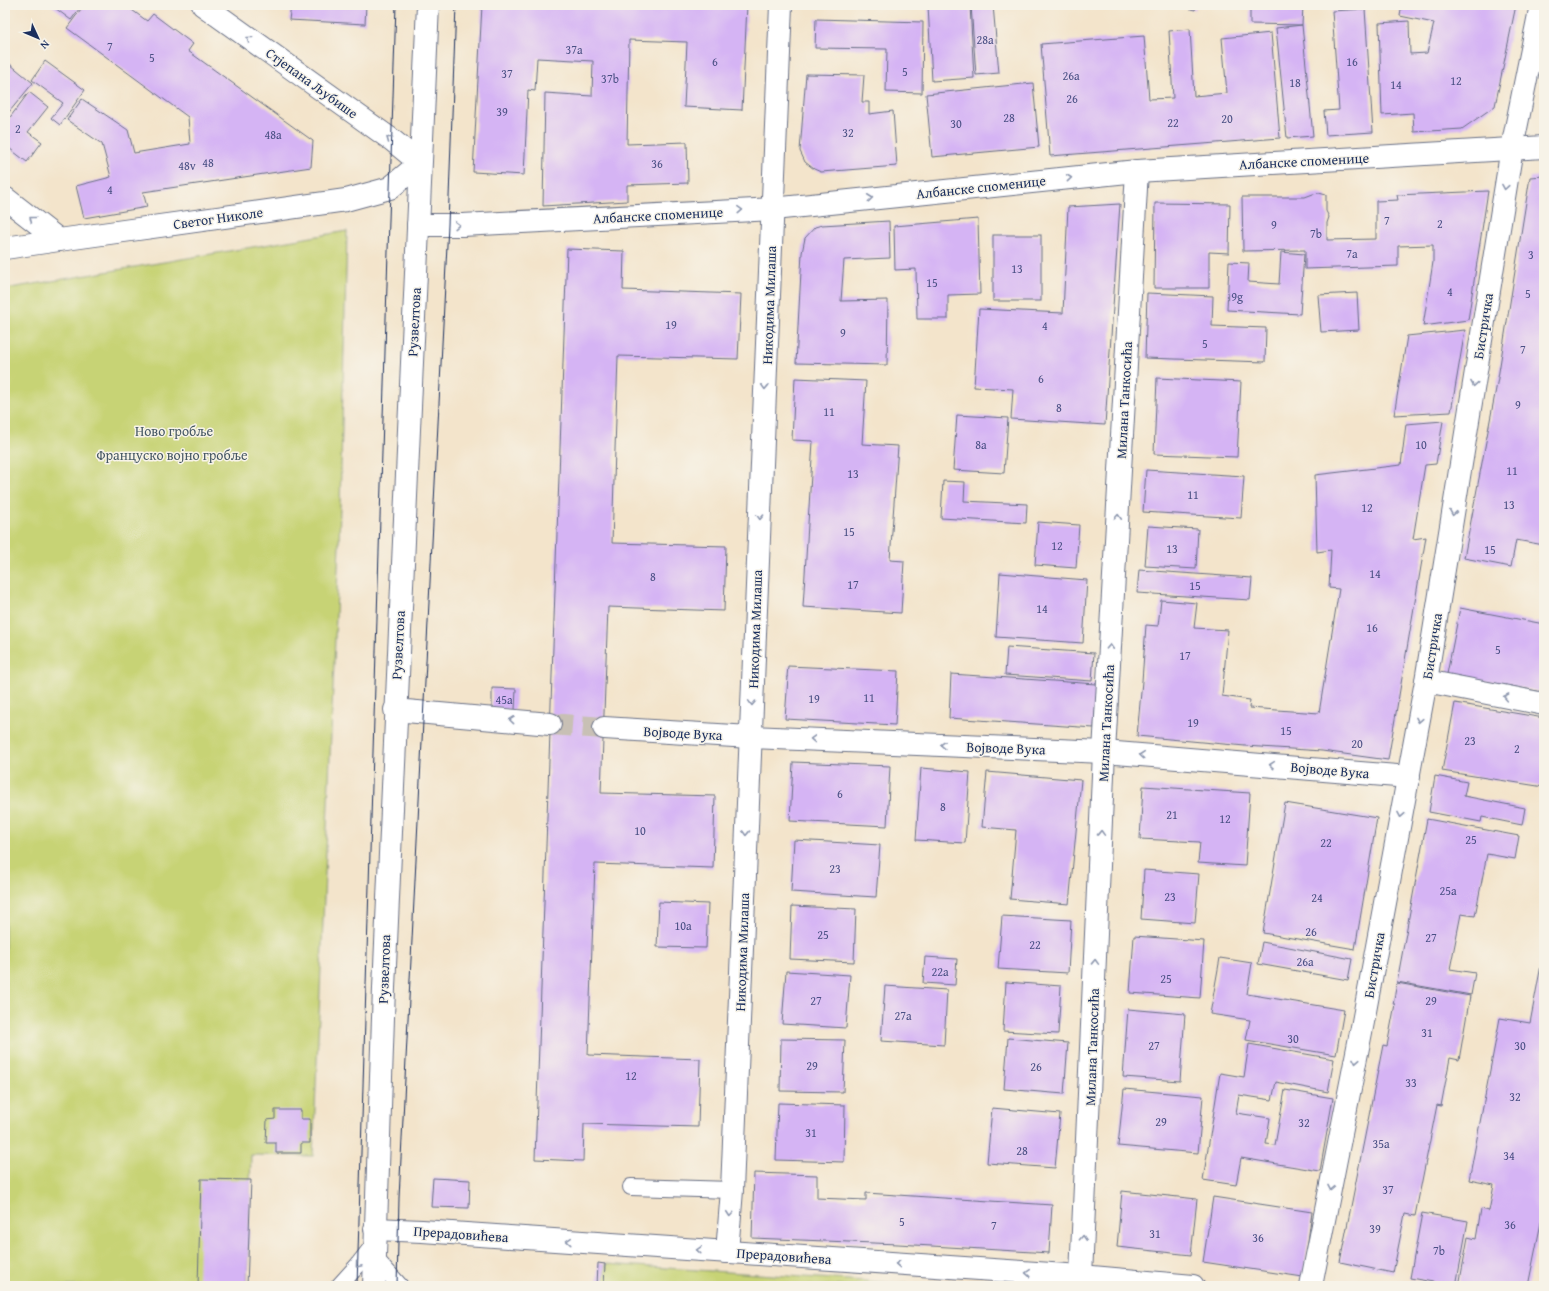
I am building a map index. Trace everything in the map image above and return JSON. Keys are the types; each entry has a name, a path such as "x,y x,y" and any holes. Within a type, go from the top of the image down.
{"street":[{"name":"Стјепана Љубише","path":"203,5 392,140 420,163"},
{"name":"Рузвелтова","path":"374,1286 395,710 428,5"},
{"name":"Никодима Милаша","path":"727,1252 732,1190 781,5"},
{"name":"Бистричка","path":"1311,1286 1363,1022 1426,681 1512,148 1541,5"},
{"name":"Албанске споменице","path":"418,225 462,225 773,208 1137,170 1544,147"},
{"name":"Светог Николе","path":"5,248 346,200 390,188 420,163"},
{"name":"Милана Танкосића","path":"1081,1276 1104,752 1137,170"},
{"path":"5,198 59,240"},
{"path":"1426,681 1544,704"},
{"path":"395,710 443,713 550,724"},
{"name":"Војводе Вука","path":"604,728 750,737 1104,752 1408,777"},
{"name":"Прерадовићева","path":"375,1243 727,1252 1081,1276 1193,1286"}],"lane":[{"path":"631,1187 732,1190"},
{"path":"339,1286 375,1243 400,1286"}],"green space":[{"name":"Ново гробље","path":"347,231 339,545 313,1156 251,1155 247,1286 5,1286 5,289"},
{"path":"605,1264 941,1286 604,1286"}],"building":[{"path":"51,5 82,5 71,20"},
{"path":"84,5 125,5 147,21 153,14 193,44 188,51 313,141 311,167 143,192 147,207 84,218 76,186 111,177 102,144 67,120 82,99 128,130 134,153 190,144 188,117 67,28"},
{"path":"291,5 366,5 365,24 289,20"},
{"path":"482,5 747,5 742,110 684,107 687,42 629,40 627,144 687,142 688,183 627,185 627,201 543,206 545,93 592,96 593,61 537,58 535,91 528,90 524,175 473,172"},
{"path":"928,5 970,5 974,78 932,81"},
{"path":"971,5 993,5 999,73 976,75"},
{"path":"1175,5 1196,5 1195,10"},
{"path":"1250,5 1303,5 1302,25 1250,24"},
{"path":"1402,5 1516,5 1495,106 1462,129 1414,132 1413,113 1382,115 1379,23 1409,21 1410,54 1427,53 1434,23 1400,16"},
{"path":"1365,9 1373,132 1326,135 1324,111 1339,110 1332,11"},
{"path":"816,19 923,22 922,93 886,92 887,49 815,48"},
{"path":"1302,25 1313,136 1287,138 1276,28"},
{"path":"1190,29 1194,96 1227,93 1222,38 1271,33 1280,138 1050,156 1041,44 1144,36 1149,99 1173,98 1169,31"},
{"path":"5,60 33,83 5,117"},
{"path":"45,61 85,90 60,125 51,118 63,103 32,80"},
{"path":"806,74 864,75 862,102 869,102 869,114 893,111 897,166 821,172 805,162 800,151"},
{"path":"1033,83 1039,147 932,157 926,94"},
{"path":"29,92 48,107 28,132 42,142 27,162 5,145 5,124"},
{"path":"1544,176 1544,545 1516,540 1511,567 1464,558 1498,378 1530,177"},
{"path":"1488,191 1468,320 1423,326 1433,262 1433,245 1398,246 1398,266 1305,269 1305,250 1243,251 1242,197 1305,197 1319,193 1326,195 1326,211 1329,217 1327,223 1327,240 1376,239 1376,201 1398,200 1397,195"},
{"path":"1155,203 1230,204 1229,253 1209,252 1209,288 1154,288"},
{"path":"1120,204 1105,425 1011,419 1013,389 974,387 979,309 1063,313 1068,207"},
{"path":"978,219 980,294 948,295 948,319 917,319 916,269 895,270 894,226"},
{"path":"889,221 890,258 844,260 841,301 888,300 887,365 796,363 802,253 805,238 815,227 822,225"},
{"path":"993,235 1041,235 1041,301 993,301"},
{"path":"567,249 624,251 623,290 741,294 738,359 618,356 612,543 726,546 724,611 608,607 601,793 715,796 713,868 595,864 588,1055 700,1059 698,1127 584,1124 583,1161 535,1159"},
{"path":"1281,252 1304,254 1300,314 1227,310 1229,262 1249,263 1248,282 1279,284"},
{"path":"1147,293 1213,296 1212,326 1266,328 1265,362 1145,358"},
{"path":"1357,293 1359,330 1321,332 1318,295"},
{"path":"1465,330 1451,412 1394,415 1407,336"},
{"path":"795,378 866,381 862,444 898,446 890,560 904,561 901,613 803,607 813,441 792,440"},
{"path":"1157,378 1241,382 1237,457 1154,454"},
{"path":"957,415 1008,418 1004,473 953,470"},
{"path":"1443,421 1436,464 1425,465 1413,539 1426,537 1388,760 1322,751 1245,746 1137,736 1146,625 1158,626 1161,600 1197,603 1194,628 1228,630 1222,696 1250,700 1249,708 1319,713 1339,589 1329,588 1331,550 1317,552 1315,475 1401,465 1406,424"},
{"path":"1146,470 1244,476 1241,518 1143,512"},
{"path":"943,481 965,482 964,501 1027,504 1026,523 941,518"},
{"path":"1038,522 1079,525 1076,568 1035,565"},
{"path":"1148,526 1198,529 1196,569 1145,566"},
{"path":"1139,570 1252,578 1250,600 1137,593"},
{"path":"1000,573 1087,580 1083,643 996,637"},
{"path":"1460,608 1544,624 1544,682 1542,692 1447,674"},
{"path":"1007,647 1094,653 1092,681 1005,675"},
{"path":"788,666 898,671 895,725 785,719"},
{"path":"951,674 1097,684 1094,728 949,718"},
{"path":"492,688 516,689 515,710 492,709"},
{"path":"1455,703 1544,718 1544,787 1442,771"},
{"path":"793,762 890,766 887,826 790,821"},
{"path":"921,768 970,772 965,843 916,840"},
{"path":"987,772 1081,780 1069,904 1010,899 1016,830 982,827"},
{"path":"1435,776 1467,782 1464,796 1525,808 1522,825 1482,817 1481,822 1429,812"},
{"path":"1143,786 1250,793 1245,866 1198,863 1200,842 1140,839"},
{"path":"1285,803 1377,818 1355,949 1263,933"},
{"path":"1427,819 1519,836 1515,859 1487,854 1475,916 1461,914 1450,969 1475,973 1471,995 1397,982"},
{"path":"794,840 880,845 876,897 791,892"},
{"path":"1144,870 1199,874 1195,923 1141,919"},
{"path":"659,902 708,904 706,948 657,947"},
{"path":"792,906 856,909 854,962 790,959"},
{"path":"1002,916 1071,920 1068,973 998,969"},
{"path":"1134,936 1204,941 1200,998 1130,993"},
{"path":"1262,942 1352,959 1348,980 1258,964"},
{"path":"1543,955 1544,1208 1528,1286 1459,1286 1468,1237 1476,1239 1481,1209 1489,1211 1494,1185 1469,1180 1500,1018 1530,1023"},
{"path":"925,957 957,959 955,985 923,983"},
{"path":"1220,958 1252,963 1247,994 1344,1010 1336,1055 1246,1040 1250,1020 1210,1014"},
{"path":"786,971 850,975 846,1028 782,1024"},
{"path":"1006,982 1061,986 1058,1034 1003,1031"},
{"path":"1397,983 1470,996 1459,1060 1450,1058 1441,1106 1437,1105 1415,1216 1405,1214 1393,1273 1340,1262 1383,1045 1387,1046 1395,1004 1393,1004"},
{"path":"885,986 947,990 944,1045 881,1041"},
{"path":"1128,1009 1185,1014 1180,1081 1123,1077"},
{"path":"1008,1038 1068,1043 1064,1094 1004,1089"},
{"path":"781,1039 845,1040 843,1092 780,1091"},
{"path":"1249,1044 1334,1059 1328,1092 1276,1082 1272,1100 1239,1095 1236,1113 1270,1118 1266,1144 1275,1145 1285,1090 1333,1098 1320,1171 1241,1158 1236,1185 1203,1180 1220,1073 1244,1077"},
{"path":"1124,1089 1203,1096 1198,1153 1118,1146"},
{"path":"778,1103 845,1105 844,1162 776,1160"},
{"path":"992,1108 1060,1114 1055,1168 987,1163"},
{"path":"275,1110 301,1110 301,1119 310,1119 310,1143 301,1143 301,1153 276,1153 276,1143 266,1143 267,1120 275,1119"},
{"path":"754,1173 817,1175 817,1198 866,1200 866,1193 1052,1205 1049,1253 898,1244 752,1238"},
{"path":"433,1178 470,1180 469,1208 431,1207"},
{"path":"201,1179 251,1180 247,1286 198,1286"},
{"path":"1122,1191 1197,1199 1191,1255 1117,1247"},
{"path":"1213,1197 1312,1212 1303,1277 1203,1262"},
{"path":"1422,1213 1468,1221 1456,1286 1410,1278"},
{"path":"598,1263 605,1264 604,1286 597,1286"}],"tunnel":[{"path":"550,724 604,728"}],"tram line":[{"path":"357,1286 396,5"},
{"path":"397,1286 399,1198 448,225 456,5"}],"park label":[{"name":"Француско војно гробље","path":"172,455"}]}
